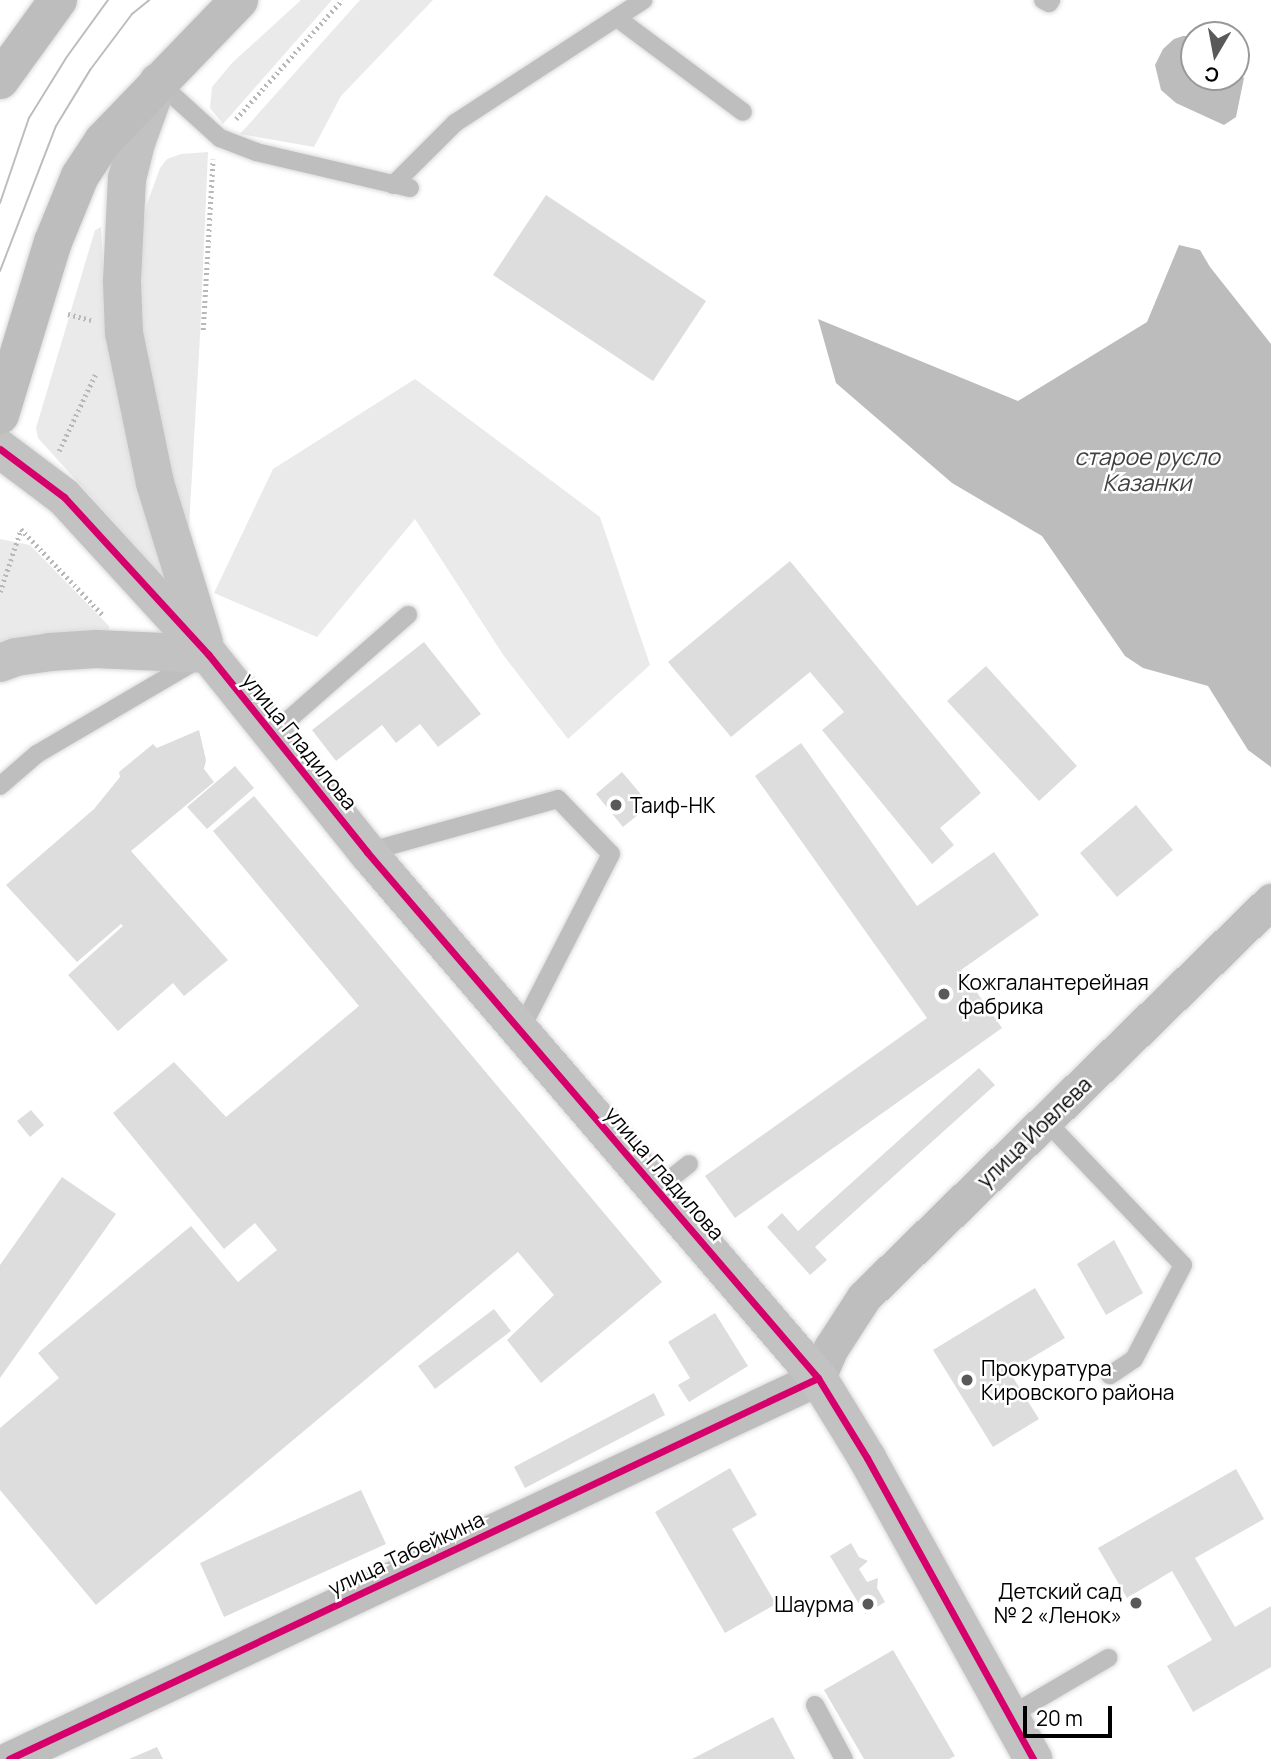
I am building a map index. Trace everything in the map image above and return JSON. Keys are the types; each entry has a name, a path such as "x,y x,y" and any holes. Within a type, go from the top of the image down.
{"main road":[{"path":"6,62 58,0"},
{"path":"0,415 53,242 80,176 103,141 239,0"}],"street":[{"path":"0,663 16,657 50,652 96,649 208,654 155,483 124,333 121,282 127,178 136,142 158,82"},
{"name":"улица Гладилова","path":"0,449 64,497 208,654 367,852 818,1378 867,1458 1033,1759"},
{"name":"улица Иовлева","path":"818,1378 831,1348 864,1297 1271,901"},
{"name":"улица Табейкина","path":"9,1759 818,1378"}],"lane":[{"path":"158,82 220,138 256,152 401,187 455,123 644,0"},
{"path":"1043,0 1049,3 1051,0"},
{"path":"617,18 743,112"},
{"path":"272,734 408,615"},
{"path":"0,786 37,754 208,654"},
{"path":"367,852 558,799 611,854 520,1031"},
{"path":"1045,1120 1183,1265 1134,1359 1110,1375"},
{"path":"656,1190 689,1164"},
{"path":"1011,1715 1108,1658"},
{"path":"815,1705 844,1759"}],"path":[{"path":"68,314 102,323"},
{"path":"56,458 100,366"},
{"path":"0,592 21,529 110,622"}],"shaded area":[{"path":"301,0 332,0 223,124 210,108 212,87 232,63"},
{"path":"360,0 433,0 341,96 314,147 240,134"},
{"path":"208,152 187,561 140,363 135,260 147,204 160,168 167,159 181,154"},
{"path":"101,227 105,303 163,572 158,571 38,438 36,428 95,230"},
{"path":"415,379 600,517 650,665 568,739 504,656 415,519 317,637 214,593 273,469"},
{"path":"0,539 30,545 109,626 109,631 0,655"}],"water":[{"path":"1180,37 1180,91 1241,91 1236,117 1224,125 1176,103 1161,90 1155,65 1163,49"},
{"name":"старое русло Казанки","path":"1179,245 1200,250 1210,267 1271,344 1271,767 1248,750 1208,686 1143,668 1125,656 1042,536 952,483 836,383 818,319 1018,401 1147,322"}],"building":[{"path":"546,195 706,301 653,381 493,275"},
{"path":"790,561 981,793 940,828 954,845 932,864 822,730 844,712 810,672 731,737 668,662"},
{"path":"424,642 481,714 438,747 420,724 396,743 382,725 336,761 312,730"},
{"path":"986,666 1077,766 1039,801 947,701"},
{"path":"199,730 206,760 204,769 214,782 131,851 228,960 184,996 173,983 118,1031 68,975 123,926 121,924 77,962 6,885 94,809 120,777 119,772 153,744 157,748"},
{"name":"Кожгалантерейная фабрика","path":"801,743 917,906 994,852 1039,915 961,970 1002,1028 735,1218 705,1176 927,1018 755,776"},
{"path":"235,766 254,788 207,829 187,807"},
{"path":"622,772 650,805 623,827 596,794"},
{"path":"254,796 662,1282 541,1383 507,1340 554,1295 518,1252 96,1605 0,1490 0,1428 59,1378 38,1353 191,1226 238,1282 277,1250 255,1223 224,1249 113,1113 174,1062 226,1117 359,1006 213,831"},
{"path":"1136,805 1173,850 1117,897 1080,853"},
{"path":"979,1068 995,1085 815,1247 827,1260 810,1275 767,1227 782,1213 798,1231"},
{"path":"31,1110 44,1125 30,1137 17,1121"},
{"path":"62,1177 116,1214 0,1378 0,1265"},
{"path":"1114,1240 1143,1293 1106,1315 1077,1264"},
{"path":"1035,1288 1065,1338 1009,1371 1039,1419 993,1447 933,1350"},
{"path":"494,1309 511,1331 435,1389 418,1366"},
{"path":"715,1313 748,1366 689,1402 678,1385 690,1378 668,1342"},
{"path":"654,1393 665,1415 525,1488 514,1467"},
{"path":"730,1468 757,1515 732,1529 776,1604 725,1633 655,1512"},
{"path":"1236,1469 1264,1519 1195,1558 1235,1627 1271,1606 1271,1667 1193,1712 1167,1666 1212,1640 1172,1571 1127,1598 1098,1548"},
{"path":"361,1490 386,1544 224,1617 200,1563"},
{"path":"851,1543 859,1557 868,1561 859,1569 867,1582 878,1578 877,1588 885,1602 865,1614 830,1556"},
{"path":"893,1650 955,1756 949,1759 864,1759 824,1690"},
{"path":"773,1717 795,1759 692,1759"},
{"path":"157,1747 163,1759 129,1759"}],"tram line":[{"path":"0,203 29,118 66,58 108,0"},
{"path":"0,271 56,126 90,70 132,14 149,0"}],"cycle path":[{"path":"0,449 64,497 208,654 367,852 818,1378 867,1458 1033,1759"},
{"path":"9,1759 818,1378"}],"place":[{"name":"Таиф-НК","path":"616,805"},
{"name":"Кожгалантерейная фабрика","path":"944,994"},
{"name":"Прокуратура Кировского района","path":"967,1380"},
{"name":"Детский сад № 2 «Ленок»","path":"1136,1603"},
{"name":"Шаурма","path":"868,1604"}]}
